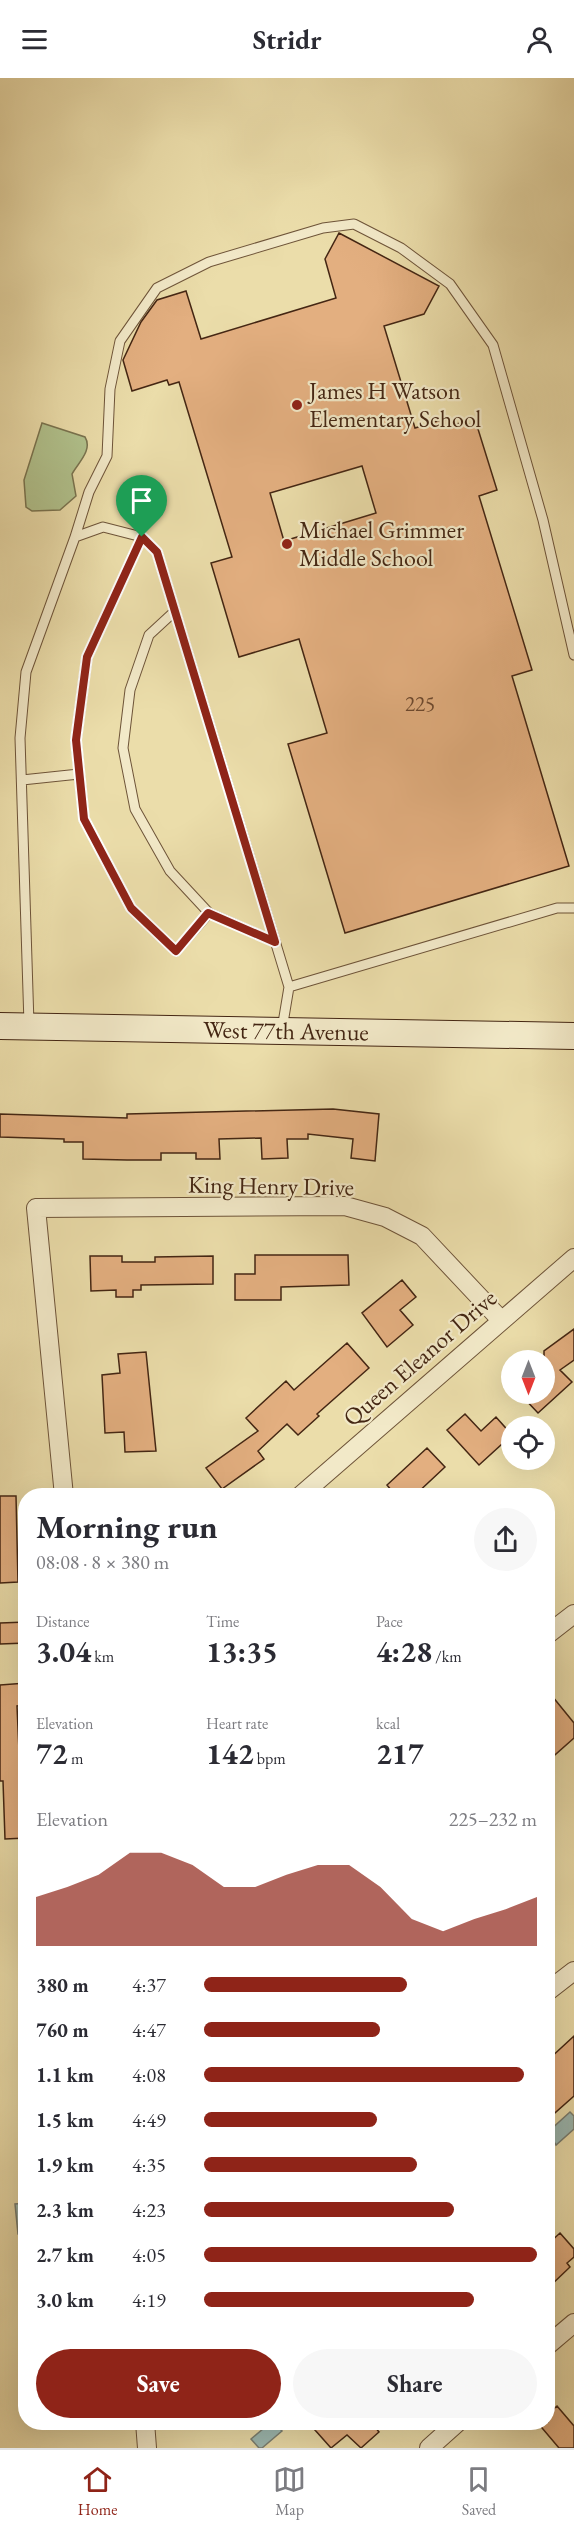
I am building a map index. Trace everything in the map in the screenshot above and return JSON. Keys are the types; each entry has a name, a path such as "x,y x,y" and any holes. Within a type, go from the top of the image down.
{"street":[{"name":"West 77th Avenue","path":"0,1026 574,1036"},
{"name":"King Henry Drive","path":"63,1488 36,1208 345,1206 385,1217 422,1236 500,1319"},
{"name":"Queen Eleanor Drive","path":"309,1488 500,1319 574,1258"},
{"path":"555,1629 574,1614"},
{"path":"555,1986 574,1971"},
{"path":"555,2339 574,2323"},
{"path":"146,2430 147,2448"},
{"path":"429,2448 449,2430"}],"lane":[{"path":"29,1026 20,738 26,672 89,492 107,456 110,389 120,341 157,288 209,262 323,228 354,224 401,248 450,284 493,345 543,520 574,655"},
{"path":"75,537 103,527 142,537 157,552 289,987 282,1031"},
{"path":"142,537 87,657 76,740 84,819 131,908 176,951 208,913"},
{"path":"175,611 149,635 130,690 123,748 135,809 170,871 208,913 275,942"},
{"path":"22,780 79,774"},
{"path":"289,987 557,908 574,908"}],"green space":[{"path":"42,423 85,437 87,442 86,452 72,474 76,496 60,510 32,511 26,507 24,480"}],"water":[{"path":"570,2112 574,2116 574,2129 556,2145 555,2126"},
{"path":"15,2204 18,2204 18,2234"},
{"path":"262,2430 282,2431 262,2448 259,2448 251,2439"}],"building":[{"path":"339,233 439,286 424,314 384,326 415,428 444,419 456,424 465,422 478,429 497,490 479,496 532,670 512,676 569,866 345,933 288,744 327,733 299,639 239,657 211,563 232,557 179,382 169,385 167,380 132,391 123,360 141,322 157,300 186,291 201,339 336,298 325,259","holes":["362,466 376,513 284,541 270,493"]},
{"path":"333,1109 379,1114 375,1161 351,1158 353,1139 308,1134 308,1139 287,1139 288,1158 262,1159 261,1138 219,1139 220,1159 196,1159 196,1153 161,1153 161,1160 83,1159 83,1142 64,1142 64,1139 0,1137 0,1114 127,1118 127,1114"},
{"path":"255,1255 348,1255 349,1285 281,1287 281,1300 235,1300 235,1274 255,1274"},
{"path":"90,1256 122,1256 122,1262 155,1262 155,1257 213,1256 213,1284 141,1285 141,1290 133,1290 133,1297 116,1297 116,1290 91,1291"},
{"path":"402,1280 416,1297 400,1310 413,1325 387,1347 362,1313"},
{"path":"574,1329 574,1360 560,1370 572,1382 555,1398 555,1350 545,1350"},
{"path":"347,1343 369,1368 317,1414 319,1416 298,1435 287,1424 258,1451 264,1459 221,1488 206,1468 258,1431 246,1418 286,1381 294,1390"},
{"path":"146,1352 156,1451 125,1452 124,1432 105,1433 102,1375 120,1373 118,1354"},
{"path":"529,1404 548,1404 538,1413"},
{"path":"465,1414 481,1431 496,1417 501,1423 501,1445 479,1465 447,1430"},
{"path":"427,1448 445,1467 423,1488 389,1488 387,1485"},
{"path":"0,1496 16,1496 18,1582 0,1583"},
{"path":"18,1622 18,1643 0,1644 0,1623"},
{"path":"18,1684 18,1838 5,1839 3,1781 0,1781 0,1685"},
{"path":"555,1700 574,1723 574,1738 555,1755"},
{"path":"574,2036 574,2096 555,2113 555,2054"},
{"path":"560,2233 574,2249 574,2257 567,2263 570,2267 555,2281 555,2238"},
{"path":"557,2406 574,2426 574,2448 559,2448 544,2430 555,2430 555,2408"},
{"path":"315,2430 377,2430 379,2432 361,2448 347,2435 331,2448"}],"place":[{"name":"James H Watson Elementary School","path":"297,405"},
{"name":"Michael Grimmer Middle School","path":"287,544"}],"route":[{"path":"142,537 157,552 275,942 208,913 176,951 131,908 84,819 76,740 87,657 142,537"}]}
